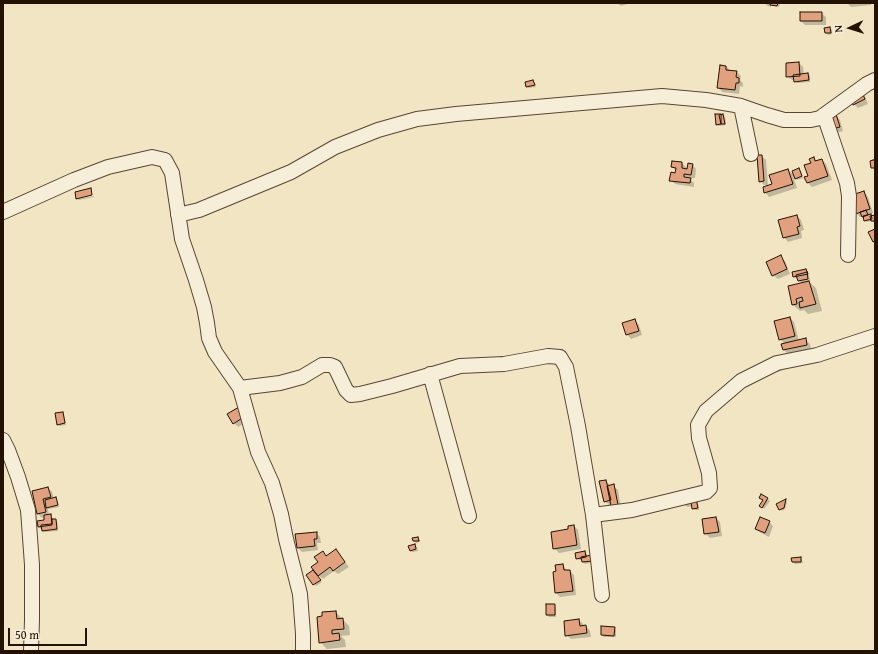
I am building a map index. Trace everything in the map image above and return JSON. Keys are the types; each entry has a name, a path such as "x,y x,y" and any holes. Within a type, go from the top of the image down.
{"street":[{"path":"178,215 199,210 291,172 335,146 378,130 417,119 456,114 662,96 706,100 741,106 784,120 811,120 820,118 867,84 875,80"},
{"path":"741,106 751,154"},
{"path":"824,115 847,183 849,196 848,255"},
{"path":"3,212 74,180 108,167 152,157 165,160 172,173 182,239 204,307 209,338 215,352 240,388 258,452 272,483 281,514 300,594 304,651"},
{"path":"593,515 632,510 706,492 710,488 709,473 699,438 698,425 706,411 741,381 777,363 816,354 875,336"},
{"path":"240,388 280,383 302,377 322,366 330,365 335,367 346,390 351,395 392,386 460,366 504,364 548,356 560,358 566,367 578,426 593,515 602,595"},
{"path":"430,374 469,516"},
{"path":"3,440 18,477 28,510 32,565 31,651"}],"building":[{"path":"770,3 778,3 777,6 770,5"},
{"path":"800,12 822,12 822,21 800,21"},
{"path":"830,27 831,33 825,33 824,28"},
{"path":"799,62 800,76 786,77 786,63"},
{"path":"720,65 726,66 726,70 737,71 736,77 739,78 739,83 736,83 735,90 717,88"},
{"path":"808,73 809,80 794,82 793,75"},
{"path":"533,80 535,85 526,87 525,82"},
{"path":"859,87 865,99 853,105 849,95"},
{"path":"715,114 721,114 721,124 716,125"},
{"path":"723,114 725,124 721,124 719,115"},
{"path":"836,114 840,127 827,130 824,117"},
{"path":"757,155 762,155 764,181 759,182"},
{"path":"814,157 815,161 822,159 828,176 807,183 804,177 808,176 804,165 811,163 809,159"},
{"path":"875,160 875,168 871,168 870,161"},
{"path":"672,161 682,162 682,168 687,169 688,163 693,164 691,175 684,174 684,177 691,178 690,183 669,181 671,172 675,173 676,168 671,167"},
{"path":"799,168 802,176 795,179 792,171"},
{"path":"788,169 793,184 764,193 763,187 772,184 769,175"},
{"path":"91,188 92,195 76,199 75,192"},
{"path":"864,191 870,209 855,214 849,196"},
{"path":"866,210 868,215 862,217 860,212"},
{"path":"871,214 872,219 864,221 863,216"},
{"path":"797,215 800,226 797,227 799,234 783,238 778,220"},
{"path":"875,215 875,221 871,221 870,216"},
{"path":"875,229 875,241 873,242 868,232"},
{"path":"781,255 787,269 772,276 766,262"},
{"path":"806,269 808,274 793,277 792,272"},
{"path":"807,272 808,279 798,281 796,275"},
{"path":"809,281 816,304 800,308 799,302 803,301 802,297 796,299 797,304 792,305 788,286"},
{"path":"790,317 795,336 779,340 774,321"},
{"path":"635,319 639,331 626,335 622,323"},
{"path":"806,338 807,345 783,350 781,344"},
{"path":"239,407 244,417 233,424 227,414"},
{"path":"63,412 65,423 57,425 55,413"},
{"path":"606,480 611,500 604,502 599,481"},
{"path":"614,484 618,505 611,506 607,486"},
{"path":"48,487 51,497 43,499 46,512 37,514 32,491"},
{"path":"761,494 768,498 762,508 759,506 763,500 759,498"},
{"path":"56,497 58,505 46,508 45,500"},
{"path":"696,499 698,508 692,509 691,500"},
{"path":"786,499 784,508 779,510 776,504"},
{"path":"51,514 52,525 38,527 37,521 44,520 44,515"},
{"path":"716,517 719,532 704,534 702,519"},
{"path":"760,517 770,521 765,533 755,529"},
{"path":"52,519 56,519 57,529 42,531 41,525 52,524"},
{"path":"574,525 577,545 553,549 551,532 568,529 568,526"},
{"path":"317,532 317,539 314,539 315,546 297,548 295,534"},
{"path":"418,537 419,541 413,541 412,538"},
{"path":"415,544 416,549 410,551 408,546"},
{"path":"336,549 345,562 333,571 330,567 318,576 311,567 318,562 314,557 323,551 326,556"},
{"path":"585,551 586,557 576,559 575,553"},
{"path":"592,555 593,561 582,562 581,557"},
{"path":"801,557 801,562 792,562 791,558"},
{"path":"563,564 564,570 570,570 573,591 555,593 553,572 556,571 555,565"},
{"path":"313,570 321,580 313,585 306,575"},
{"path":"546,604 555,604 555,615 546,615"},
{"path":"336,611 337,619 343,618 344,629 332,630 332,634 339,633 340,640 319,643 317,617 322,616 322,612"},
{"path":"579,619 580,626 586,625 587,633 565,636 564,621"},
{"path":"601,626 615,627 614,636 601,635"}]}
